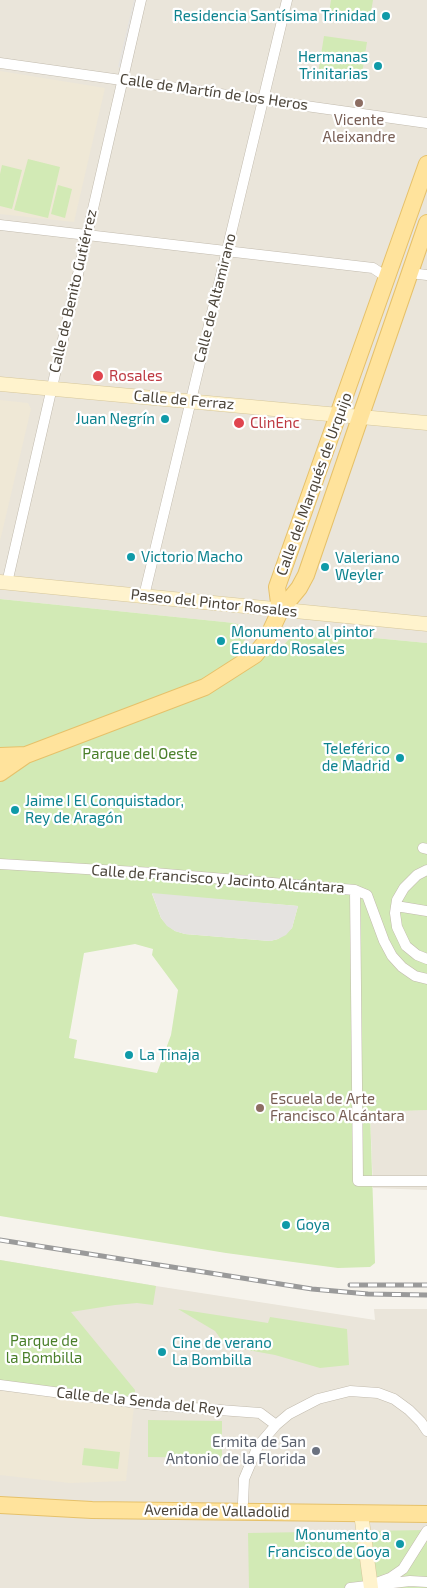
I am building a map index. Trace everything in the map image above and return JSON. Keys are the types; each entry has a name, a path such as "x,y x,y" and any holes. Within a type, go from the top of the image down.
{"main road":[{"name":"Calle del Marqués de Urquijo","path":"280,611 277,587 427,164"},
{"name":"Calle del Marqués de Urquijo","path":"280,611 299,588 306,575 427,223"},
{"name":"Calle de Ferraz","path":"0,384 427,424"},
{"name":"Paseo del Pintor Rosales","path":"3,583 427,624"},
{"path":"0,773 26,754 205,687 255,655 266,641 280,611"},
{"path":"0,756 26,754"},
{"name":"Avenida de Valladolid","path":"0,1505 58,1509 243,1507 361,1513 427,1514"},
{"path":"361,1513 371,1587"}],"street":[{"name":"Calle de Benito Gutiérrez","path":"3,583 51,388 141,0"},
{"name":"Calle de Altamirano","path":"144,596 287,0"},
{"name":"Calle de Martín de los Heros","path":"0,63 427,123"},
{"path":"0,225 373,268 387,279"},
{"path":"410,273 427,275"},
{"name":"Calle de Francisco y Jacinto Alcántara","path":"0,864 154,873 355,890 358,1181 427,1181"},
{"path":"427,870 416,875 400,894 396,906 395,921 402,940 411,950 427,959"},
{"path":"355,890 367,895 384,941 392,956 402,967 415,976 427,979"},
{"path":"396,906 427,911"},
{"name":"Calle de la Senda del Rey","path":"0,1385 152,1405 260,1413 276,1425"},
{"path":"243,1507 244,1480 258,1446 276,1425 306,1403 331,1394 356,1391 378,1393 394,1400 415,1414 427,1431"},
{"path":"371,1587 390,1578 404,1568 427,1531"},
{"path":"404,1568 405,1577 410,1582"},
{"path":"350,1588 427,1582"}],"shaded area":[{"path":"0,0 427,0 427,643 301,631 291,637 279,650 243,644 234,623 0,599"},
{"path":"134,0 138,0 122,68 118,67"},
{"path":"0,71 105,88 74,222 0,214"},
{"path":"0,400 28,403 31,409 0,541"},
{"path":"152,893 298,906 292,928 286,935 270,941 185,934 167,926 161,918"},
{"path":"427,1110 427,1190 373,1188 370,1111"},
{"path":"0,1260 375,1320 374,1309 427,1309 427,1588 0,1588"},
{"path":"0,1389 134,1406 126,1481 70,1483 0,1475"}],"green space":[{"path":"331,0 373,0 370,18 329,13"},
{"path":"324,36 367,42 361,80 318,74"},
{"path":"28,159 60,167 48,218 14,210"},
{"path":"2,165 22,170 12,209 0,206 0,174"},
{"path":"58,185 72,189 65,218 51,214"},
{"name":"Parque del Oeste","path":"0,599 234,623 246,627 244,644 279,650 291,637 301,631 427,643 427,1110 370,1112 375,1263 370,1267 338,1268 226,1253 0,1216","holes":["152,894 298,906 292,928 278,939 270,941 185,934 175,931 161,918","135,944 153,949 152,955 178,990 171,1035 157,1073 74,1058 77,1040 69,1038 84,953"]},
{"name":"Parque de la Bombilla","path":"0,1260 156,1286 153,1305 137,1303 71,1312 135,1390 134,1406 0,1389"},
{"path":"178,1309 268,1323 270,1317 347,1329 349,1365 320,1368 275,1355 226,1346 215,1331"},
{"path":"148,1420 222,1421 222,1458 148,1457"},
{"path":"84,1448 120,1452 118,1469 82,1465"},
{"path":"427,1530 427,1588 249,1588 248,1533"}],"railway":[{"path":"0,1240 312,1289 368,1294 427,1295"},
{"path":"350,1285 427,1285"}],"place":[{"name":"Residencia Santísima Trinidad","path":"386,16"},
{"name":"Hermanas Trinitarias","path":"378,66"},
{"name":"Vicente Aleixandre","path":"359,103"},
{"name":"Rosales","path":"98,376"},
{"name":"Juan Negrín","path":"165,419"},
{"name":"ClinEnc","path":"239,423"},
{"name":"Victorio Macho","path":"131,557"},
{"name":"Valeriano Weyler","path":"325,567"},
{"name":"Monumento al pintor Eduardo Rosales","path":"221,641"},
{"name":"Teleférico de Madrid","path":"400,758"},
{"name":"Jaime I El Conquistador, Rey de Aragón","path":"15,810"},
{"name":"La Tinaja","path":"129,1055"},
{"name":"Escuela de Arte Francisco Alcántara","path":"260,1108"},
{"name":"Goya","path":"286,1225"},
{"name":"Cine de verano La Bombilla","path":"162,1352"},
{"name":"Ermita de San Antonio de la Florida","path":"316,1451"},
{"name":"Monumento a Francisco de Goya","path":"400,1544"}]}
